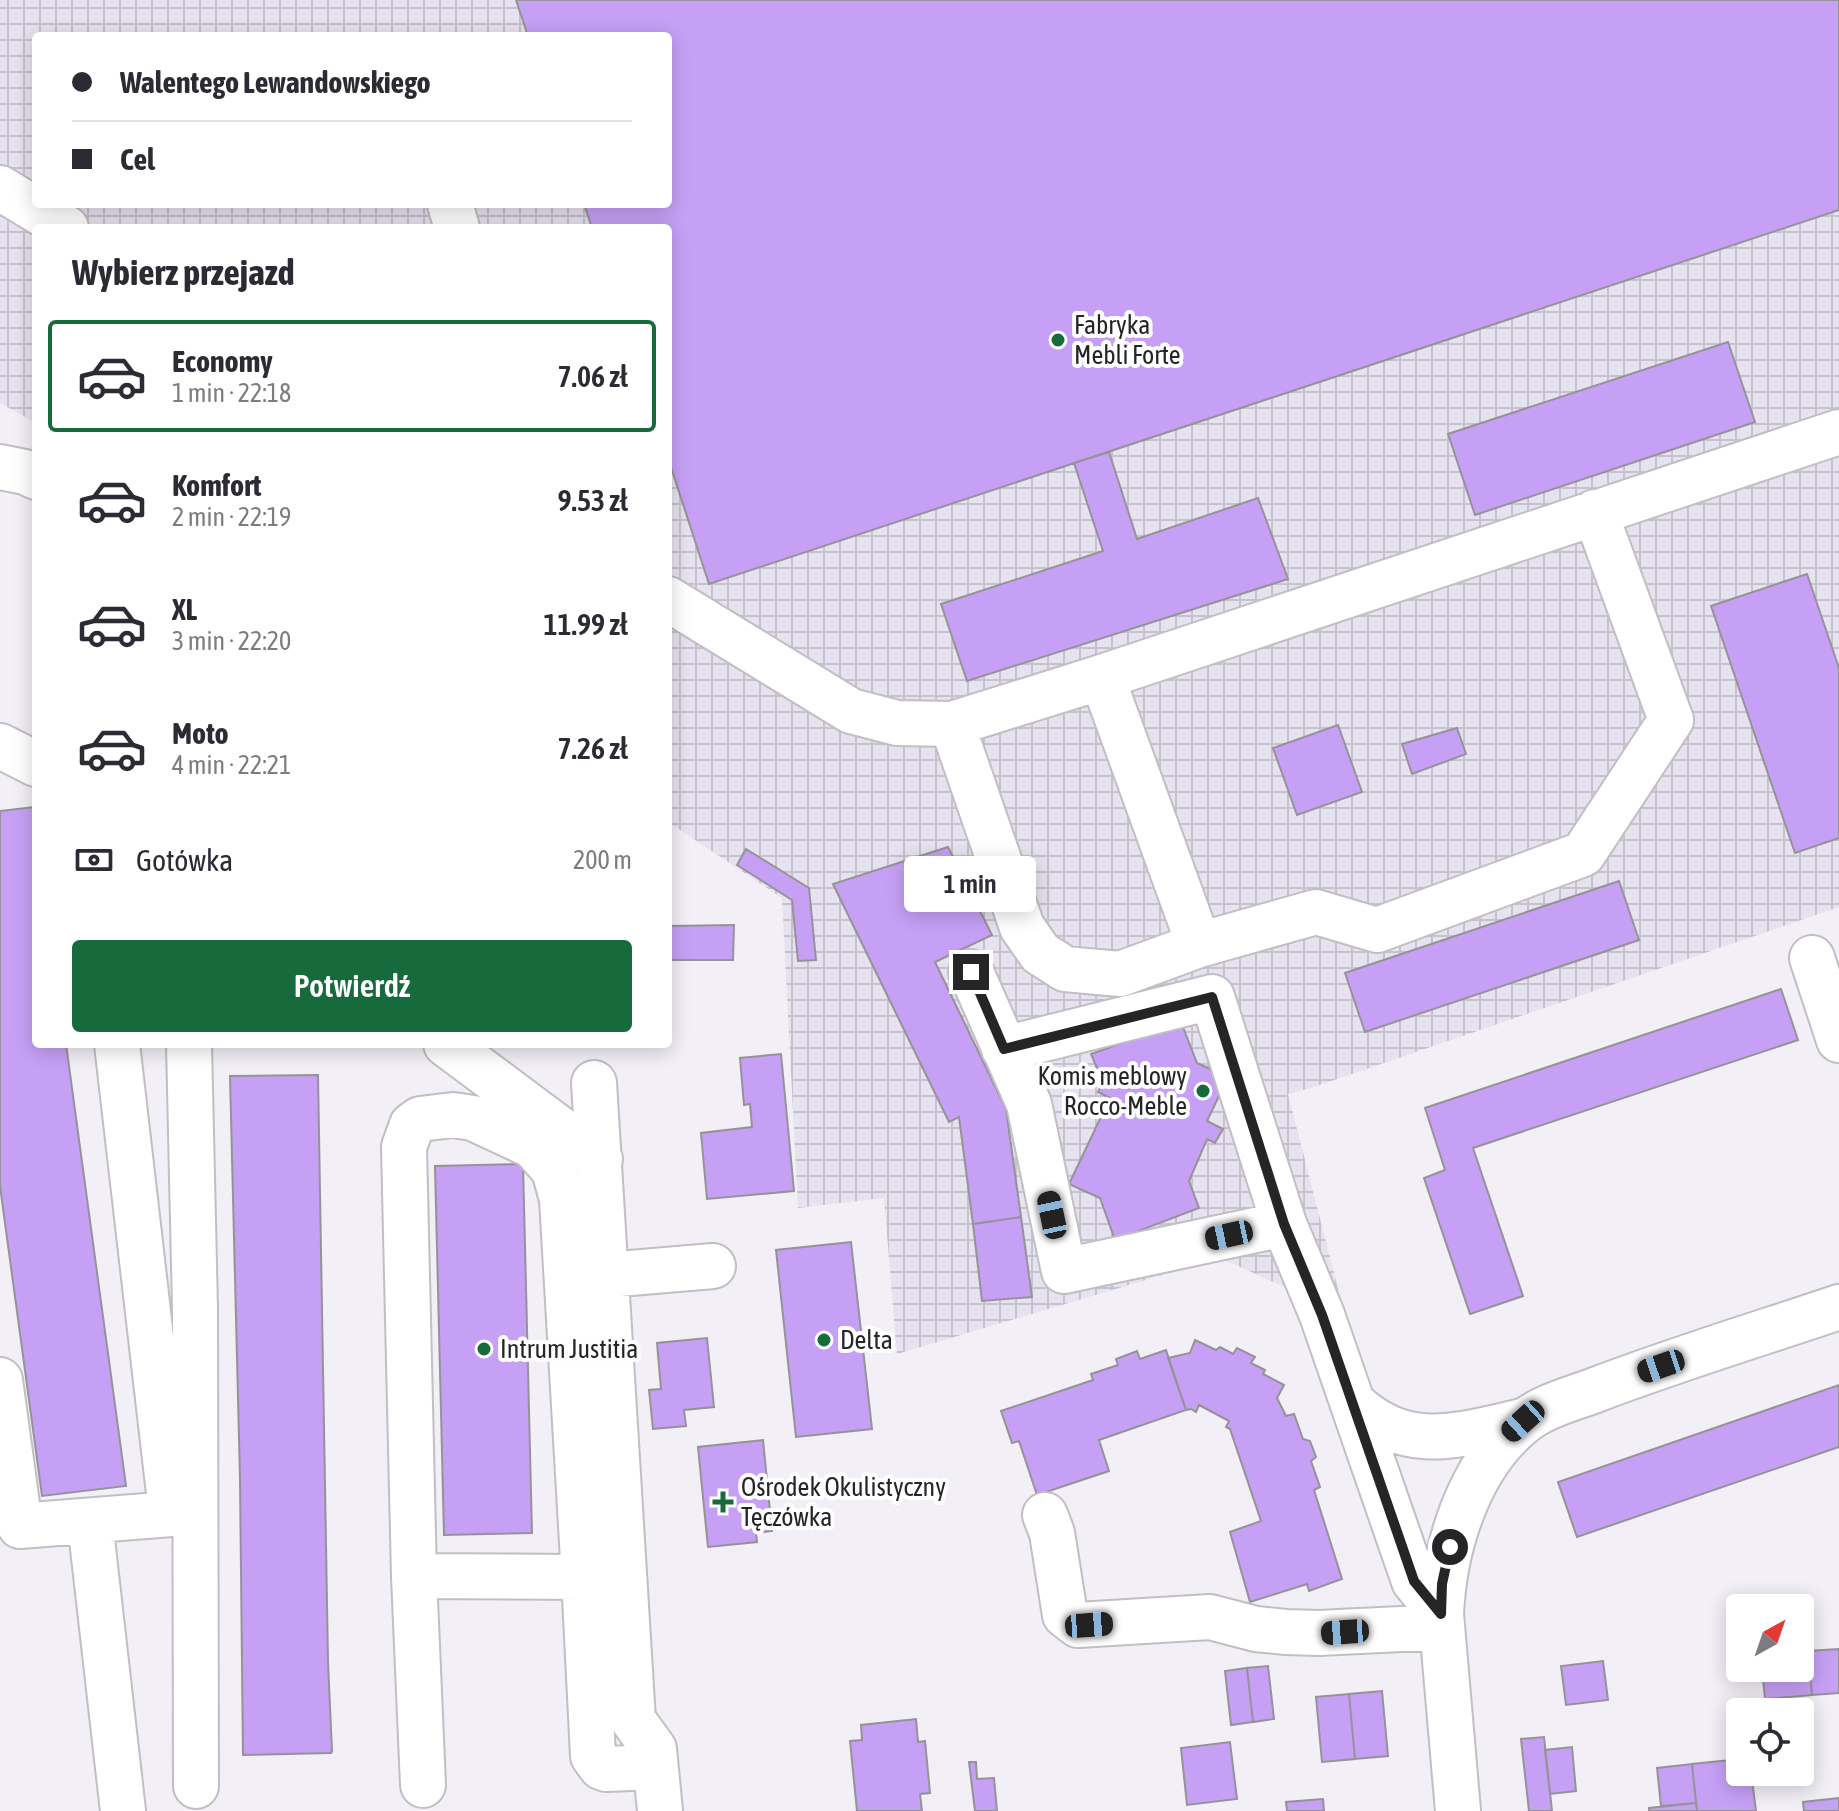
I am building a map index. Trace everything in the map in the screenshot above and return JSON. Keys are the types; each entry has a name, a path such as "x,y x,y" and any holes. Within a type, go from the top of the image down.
{"street":[{"path":"0,188 32,207"},
{"path":"33,208 59,224"},
{"path":"672,601 851,711 897,723 952,724 1839,432"},
{"path":"0,467 32,475"},
{"path":"952,724 1022,927 1040,953 1065,969 1120,974 1199,945 1316,912 1377,930 1583,854 1671,720 1595,512"},
{"path":"1102,677 1199,945"},
{"path":"0,746 32,762"},
{"path":"1812,958 1839,1040"},
{"path":"971,972 1029,1104 1064,1271 1284,1224"},
{"path":"1004,1049 1212,997 1284,1224 1322,1315 1414,1581 1442,1621"},
{"path":"117,1048 135,1202 182,1512 196,1786"},
{"path":"182,1512 195,1309 189,1048"},
{"path":"451,1048 600,1159"},
{"path":"594,1083 633,1720 655,1758 660,1811"},
{"path":"423,1785 414,1576 404,1147 412,1125 420,1119 462,1115 533,1146 554,1170 562,1199 593,1756 606,1769 655,1758"},
{"path":"135,1202 192,1202"},
{"path":"607,1275 713,1266"},
{"path":"1354,1404 1384,1426 1414,1436 1461,1435 1523,1421 1546,1408 1632,1376 1839,1307"},
{"path":"0,1380 10,1527 182,1512"},
{"path":"1458,1811 1442,1621 1442,1584 1454,1529 1474,1487 1494,1453 1523,1421"},
{"path":"1045,1515 1052,1533 1065,1615 1078,1625 1210,1617 1256,1629 1286,1632 1442,1621"},
{"path":"90,1522 123,1811"},
{"path":"414,1576 584,1577"}],"shaded area":[{"path":"0,0 1839,0 1839,907 1288,1094 1343,1308 1307,1319 1287,1288 1220,1258 897,1354 884,1198 798,1208 782,898 672,825 672,224 32,224 32,421 0,403"}],"building":[{"name":"Fabryka Mebli Forte","path":"516,0 1839,0 1839,210 709,584 672,470 672,224 591,224 585,208 672,208 672,32 527,32"},
{"path":"1728,342 1755,422 1475,515 1448,434"},
{"path":"1109,452 1137,539 1258,498 1288,579 967,681 941,604 1103,551 1074,463"},
{"path":"1807,574 1839,668 1839,838 1795,853 1711,606"},
{"path":"1338,725 1362,792 1297,815 1273,748"},
{"path":"1457,728 1466,754 1412,774 1402,744"},
{"path":"32,807 32,1048 67,1048 126,1486 42,1496 0,1186 0,811"},
{"path":"948,847 992,935 935,962 1006,1109 1021,1217 973,1224 959,1117 949,1122 833,884"},
{"path":"746,849 809,888 816,960 798,961 792,900 737,865"},
{"path":"1619,881 1639,940 1365,1032 1345,973"},
{"path":"734,925 733,960 672,960 672,926"},
{"path":"1781,989 1798,1040 1473,1148 1523,1296 1470,1314 1424,1178 1445,1170 1425,1108"},
{"path":"1181,1022 1197,1063 1228,1077 1207,1121 1223,1129 1215,1143 1207,1139 1189,1181 1199,1208 1115,1240 1100,1198 1069,1184 1110,1098 1098,1092 1103,1082 1091,1054"},
{"path":"781,1054 794,1191 707,1199 701,1133 752,1127 750,1104 744,1105 740,1058"},
{"path":"318,1075 332,1751 243,1755 230,1076"},
{"name":"Intrum Justitia","path":"523,1164 532,1533 444,1535 435,1166"},
{"path":"1021,1217 1032,1297 982,1301 973,1224"},
{"name":"Delta","path":"851,1242 872,1429 796,1437 776,1250"},
{"path":"707,1338 714,1407 684,1410 686,1426 653,1429 649,1390 661,1389 657,1343"},
{"path":"1195,1340 1216,1350 1220,1347 1233,1354 1237,1348 1255,1357 1251,1363 1265,1370 1263,1374 1284,1385 1277,1398 1286,1416 1294,1414 1303,1439 1310,1441 1316,1457 1311,1461 1320,1487 1314,1490 1342,1579 1309,1591 1307,1584 1250,1602 1230,1532 1261,1521 1230,1429 1226,1427 1229,1421 1199,1405 1196,1412 1186,1410 1168,1358 1190,1353"},
{"path":"1166,1350 1186,1410 1099,1440 1109,1471 1037,1495 1019,1441 1012,1443 1001,1411 1093,1380 1091,1374 1118,1365 1116,1359 1137,1351 1140,1359"},
{"path":"1839,1385 1839,1447 1577,1537 1558,1482"},
{"path":"763,1440 772,1531 756,1533 757,1542 708,1547 698,1447"},
{"path":"1839,1649 1839,1693 1812,1695 1814,1651"},
{"path":"1603,1661 1608,1700 1566,1705 1561,1666"},
{"path":"1268,1666 1274,1719 1253,1722 1247,1668"},
{"path":"1247,1668 1253,1722 1231,1725 1225,1671"},
{"path":"1763,1682 1811,1682 1812,1695 1765,1698"},
{"path":"1382,1691 1388,1756 1355,1759 1349,1694"},
{"path":"1349,1694 1355,1759 1322,1762 1316,1697"},
{"path":"916,1719 918,1742 925,1741 930,1793 920,1794 922,1811 857,1811 850,1741 862,1740 861,1725"},
{"path":"1544,1737 1552,1811 1529,1811 1521,1739"},
{"path":"1230,1742 1237,1799 1187,1805 1181,1748"},
{"path":"1572,1747 1576,1791 1550,1794 1545,1750"},
{"path":"1726,1760 1726,1786 1753,1786 1756,1811 1697,1811 1692,1764"},
{"path":"969,1762 976,1762 977,1779 994,1778 997,1811 975,1811"},
{"path":"1692,1764 1696,1803 1661,1806 1657,1768"},
{"path":"1839,1798 1839,1811 1804,1811 1803,1802"},
{"path":"1323,1799 1324,1811 1287,1811 1286,1802"},
{"path":"1696,1803 1697,1811 1649,1811 1649,1808"}],"place":[{"name":"Fabryka Mebli Forte","path":"1058,340"},
{"name":"Komis meblowy Rocco-Meble","path":"1203,1091"},
{"name":"Delta","path":"824,1340"},
{"name":"Intrum Justitia","path":"484,1349"},
{"name":"Ośrodek Okulistyczny Tęczówka","path":"723,1502"}],"route":[{"path":"971,972 1004,1049 1212,997 1284,1224 1322,1315 1414,1581 1441,1614 1442,1584 1450,1547"}]}
